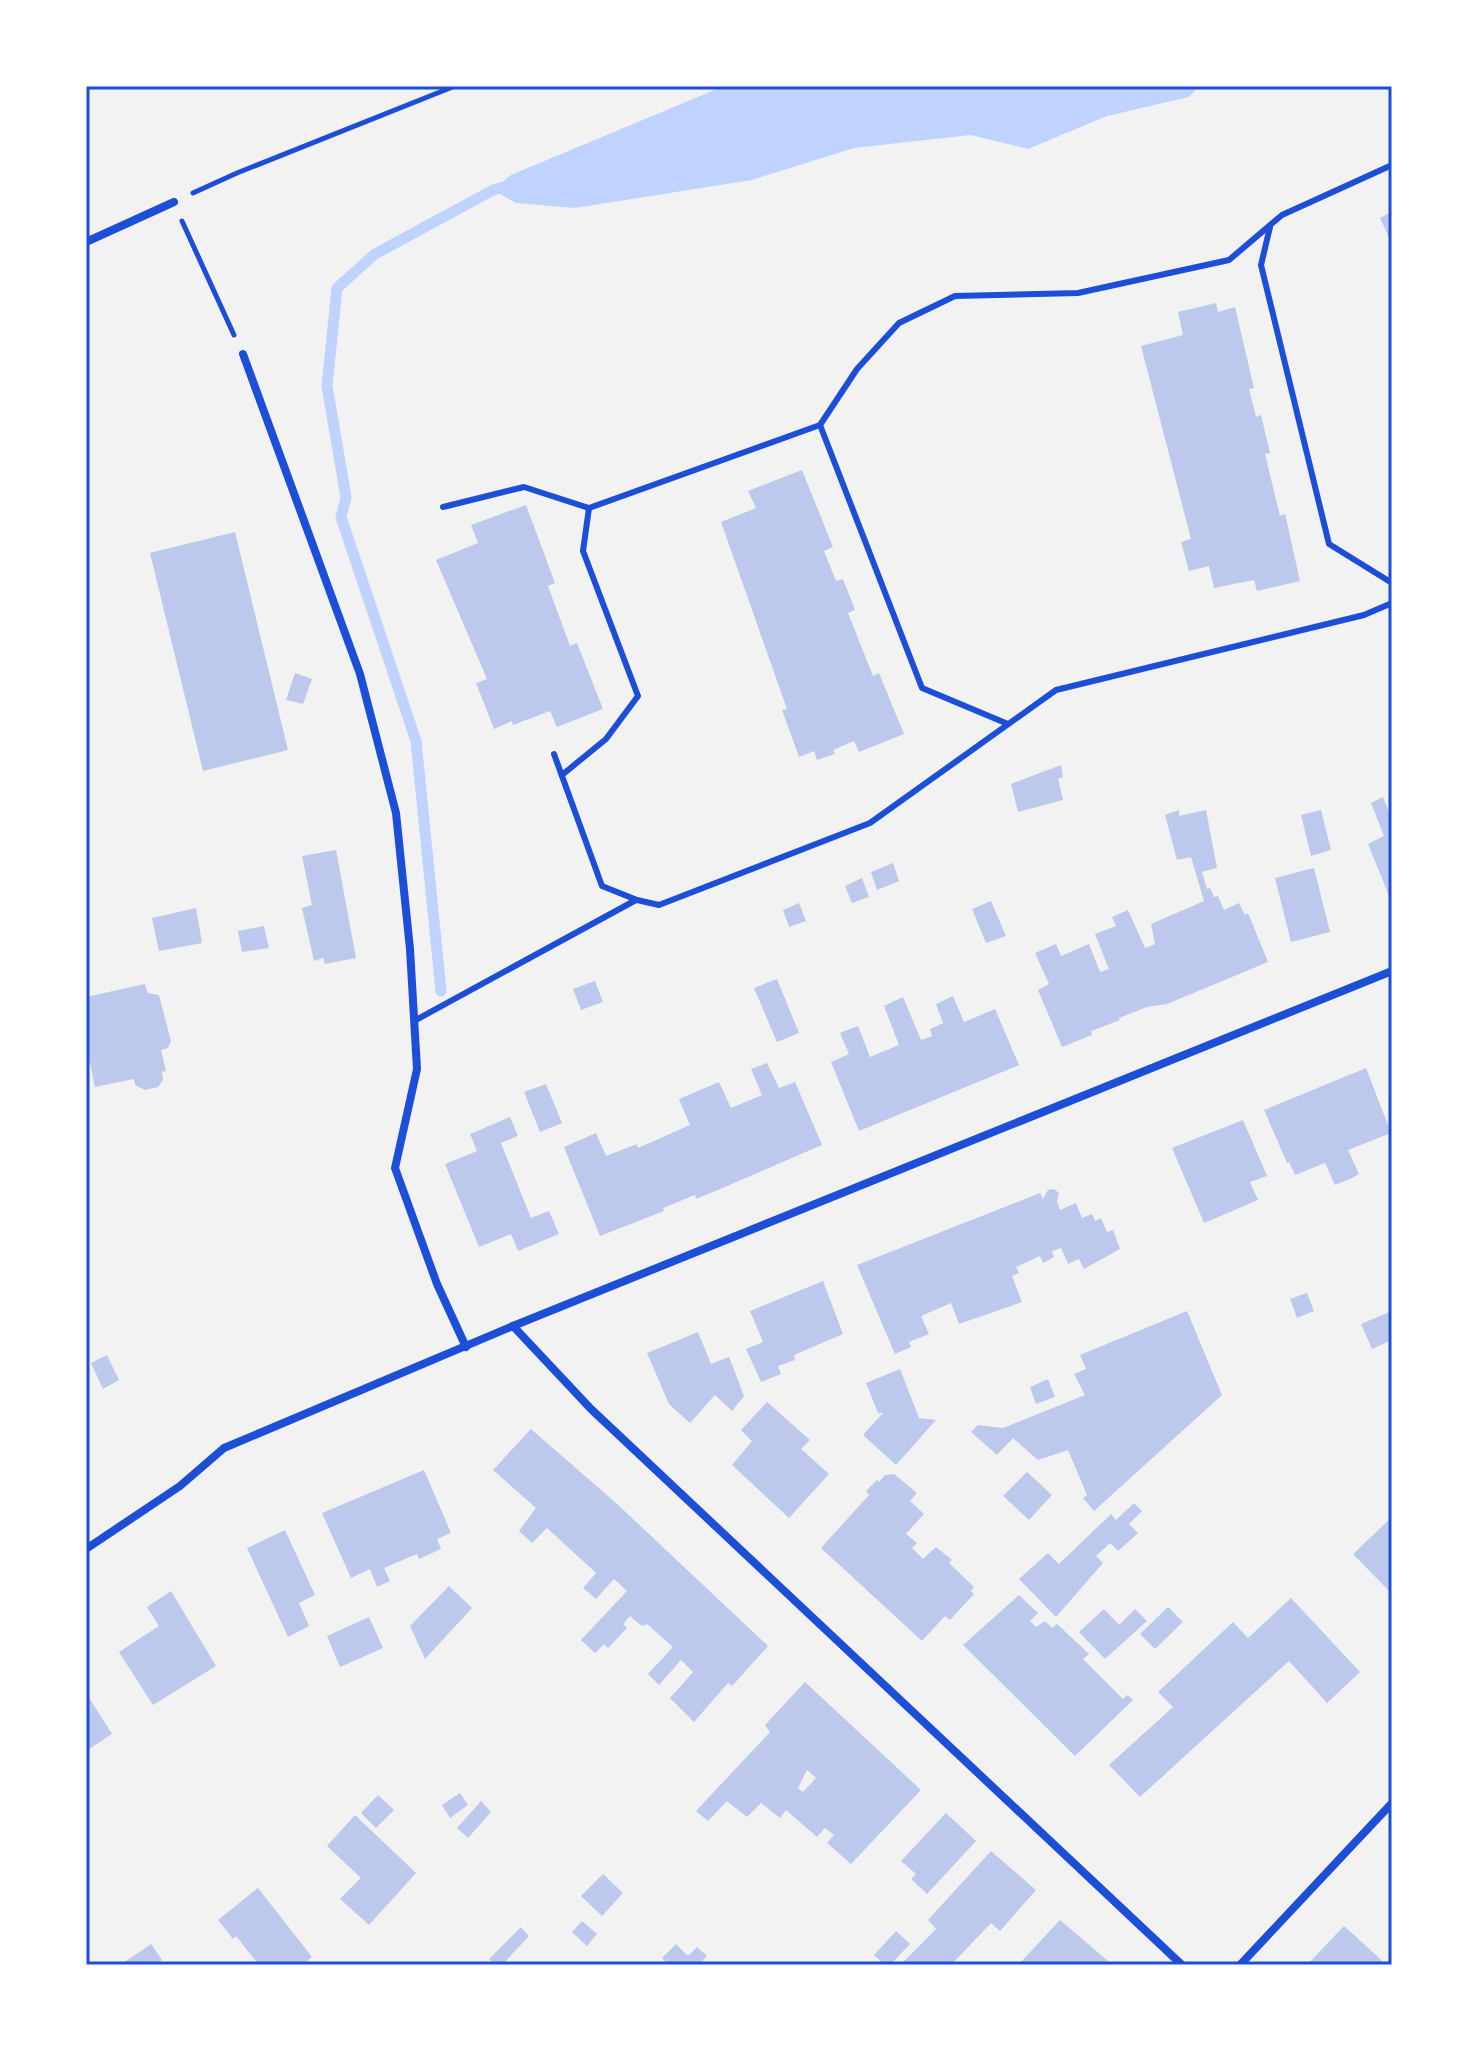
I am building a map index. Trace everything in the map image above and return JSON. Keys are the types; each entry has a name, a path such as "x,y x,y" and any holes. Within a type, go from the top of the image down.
{"street":[{"path":"86,242 174,202"},
{"path":"243,354 360,674 396,813 410,949 417,1069 395,1168 437,1284 466,1347"},
{"path":"86,1549 180,1486 224,1448 513,1326 1392,971"},
{"path":"513,1326 591,1409 1182,1965"},
{"path":"1240,1965 1392,1803"}],"lane":[{"path":"443,507 524,487 589,508 820,425 857,369 899,323 955,296 1078,293 1229,260 1282,215 1392,165"},
{"path":"1271,225 1261,265 1329,544 1392,583"},
{"path":"820,425 922,688 1008,724"},
{"path":"562,775 606,739 638,696 583,551 589,508"},
{"path":"554,754 602,886 659,905 870,823 1056,690 1364,615 1392,603"},
{"path":"414,1021 637,900"}],"path":[{"path":"243,354 174,202 237,173 455,86"}],"water":[{"path":"724,86 1199,86 1189,97 1107,116 1028,149 971,135 854,148 752,180 575,208 516,203 493,190 511,175"}],"building":[{"path":"1392,212 1392,244 1380,218"},
{"path":"1216,303 1218,312 1235,307 1254,388 1249,389 1256,417 1261,415 1270,453 1265,454 1280,516 1285,514 1300,581 1257,591 1254,580 1214,588 1209,566 1189,571 1181,542 1191,539 1141,346 1183,335 1178,312"},
{"path":"802,470 833,547 824,551 836,581 843,579 855,610 848,613 873,676 879,673 904,734 859,752 854,741 833,750 835,754 817,760 814,751 799,757 782,710 787,709 721,522 756,508 748,491"},
{"path":"526,505 555,583 548,586 570,646 577,643 603,709 557,727 550,711 494,729 476,683 487,679 436,560 478,543 471,525"},
{"path":"235,532 288,750 203,771 150,553"},
{"path":"295,673 312,679 303,704 286,700"},
{"path":"1061,765 1063,777 1058,779 1063,800 1018,812 1011,784"},
{"path":"1383,797 1392,820 1392,903 1368,844 1384,836 1371,803"},
{"path":"1179,810 1179,816 1206,810 1217,868 1202,872 1207,889 1210,888 1214,897 1218,896 1224,910 1239,903 1245,915 1248,913 1268,962 1167,1004 1147,1007 1119,1018 1091,1031 1092,1035 1062,1047 1038,990 1049,984 1035,953 1056,944 1061,956 1089,944 1100,972 1109,969 1095,934 1116,926 1112,917 1128,910 1145,948 1155,944 1151,924 1204,901 1191,857 1177,860 1165,815"},
{"path":"1321,810 1331,850 1311,856 1301,815"},
{"path":"336,850 356,958 325,964 323,958 314,961 302,908 312,905 302,856"},
{"path":"893,863 899,881 877,890 871,872"},
{"path":"1314,868 1330,932 1291,942 1275,878"},
{"path":"862,878 869,897 852,903 845,886"},
{"path":"991,901 1006,936 986,943 972,909"},
{"path":"799,903 806,921 789,927 783,910"},
{"path":"196,908 202,943 159,951 152,918"},
{"path":"264,926 269,948 242,952 238,931"},
{"path":"777,979 799,1033 777,1042 754,988"},
{"path":"595,981 603,1002 581,1010 573,989"},
{"path":"145,984 148,993 159,995 171,1041 168,1048 161,1050 166,1071 162,1072 163,1080 158,1087 145,1090 135,1085 134,1079 95,1087 86,1045 86,997"},
{"path":"953,996 964,1022 995,1009 1019,1065 859,1131 831,1062 849,1054 840,1033 858,1026 870,1057 899,1045 884,1006 903,997 921,1040 932,1036 930,1029 943,1023 936,1004"},
{"path":"767,1063 779,1088 795,1082 822,1145 600,1236 564,1147 596,1133 606,1156 637,1144 638,1148 690,1125 679,1099 719,1082 731,1108 762,1095 751,1069"},
{"path":"1366,1068 1391,1133 1348,1150 1359,1174 1352,1178 1335,1185 1325,1163 1295,1175 1264,1110"},
{"path":"546,1084 562,1123 540,1132 524,1092"},
{"path":"510,1117 518,1136 501,1143 531,1218 549,1211 559,1234 518,1251 511,1234 479,1247 445,1164 477,1151 470,1134"},
{"path":"1243,1120 1267,1176 1250,1182 1258,1200 1204,1223 1172,1148"},
{"path":"1054,1189 1059,1193 1057,1201 1060,1210 1076,1203 1082,1218 1092,1214 1095,1221 1101,1218 1107,1232 1113,1230 1120,1249 1084,1269 1079,1259 1068,1264 1061,1248 1052,1251 1054,1257 1043,1263 1040,1256 1016,1267 1019,1273 1012,1276 1022,1302 959,1324 951,1303 921,1316 929,1334 909,1342 911,1347 895,1354 857,1265 1040,1193 1043,1199 1048,1190"},
{"path":"823,1281 843,1334 794,1355 795,1360 778,1366 781,1374 761,1382 746,1349 763,1342 750,1311"},
{"path":"1307,1293 1314,1311 1297,1318 1290,1299"},
{"path":"1187,1311 1222,1395 1094,1511 1083,1498 1087,1495 1068,1450 1038,1460 1013,1438 997,1455 971,1432 978,1425 1003,1428 1085,1395 1074,1374 1086,1369 1080,1355"},
{"path":"1389,1312 1392,1340 1372,1349 1361,1324"},
{"path":"698,1332 711,1364 729,1357 744,1396 732,1411 715,1395 690,1423 669,1404 647,1353"},
{"path":"107,1355 119,1380 103,1389 91,1363"},
{"path":"900,1369 919,1418 936,1420 896,1465 863,1435 883,1413 878,1413 866,1383"},
{"path":"1048,1379 1055,1397 1036,1404 1030,1387"},
{"path":"767,1402 810,1440 801,1449 829,1474 789,1518 732,1465 752,1441 741,1430"},
{"path":"531,1429 616,1503 768,1646 732,1686 728,1683 694,1722 670,1698 693,1672 681,1660 659,1685 648,1674 673,1647 647,1624 642,1626 630,1616 623,1624 627,1628 608,1648 604,1644 595,1653 581,1640 627,1591 614,1579 596,1599 583,1588 596,1573 547,1528 532,1543 519,1531 536,1508 493,1470"},
{"path":"424,1470 451,1533 437,1539 441,1549 419,1559 417,1554 384,1568 390,1581 377,1587 370,1569 351,1578 322,1513"},
{"path":"1027,1472 1052,1495 1029,1520 1003,1496"},
{"path":"894,1474 917,1493 910,1501 924,1514 906,1534 917,1543 912,1548 923,1559 936,1547 952,1560 949,1563 974,1587 971,1591 974,1594 950,1620 945,1616 922,1641 821,1548 869,1495 866,1491 885,1475"},
{"path":"1134,1503 1142,1511 1129,1524 1138,1533 1118,1551 1110,1543 1096,1556 1103,1563 1056,1617 1019,1579 1048,1553 1059,1564 1111,1514 1116,1520"},
{"path":"1392,1517 1392,1594 1353,1554"},
{"path":"285,1530 315,1595 299,1603 309,1626 288,1637 247,1548"},
{"path":"449,1586 472,1608 425,1659 410,1626"},
{"path":"171,1591 216,1666 153,1705 119,1652 159,1626 147,1607"},
{"path":"1019,1595 1038,1613 1030,1621 1036,1627 1045,1621 1052,1628 1057,1624 1089,1654 1083,1659 1123,1699 1127,1695 1133,1700 1075,1756 963,1645"},
{"path":"1291,1598 1360,1672 1327,1703 1289,1661 1140,1797 1109,1765 1173,1707 1158,1692 1233,1622 1248,1638"},
{"path":"1168,1607 1183,1622 1155,1649 1140,1634"},
{"path":"1104,1609 1119,1625 1135,1609 1147,1621 1105,1659 1079,1632"},
{"path":"369,1617 383,1648 340,1667 327,1636"},
{"path":"805,1682 921,1790 851,1864 827,1843 834,1835 825,1828 817,1837 786,1810 780,1818 761,1803 747,1817 727,1801 708,1821 696,1811 770,1732 765,1725","holes":["807,1770 816,1778 803,1792 798,1788"]},
{"path":"86,1693 112,1734 86,1751"},
{"path":"460,1793 468,1805 450,1818 442,1805"},
{"path":"378,1795 394,1810 376,1828 361,1813"},
{"path":"481,1801 491,1812 468,1838 457,1828"},
{"path":"946,1813 976,1841 927,1894 911,1879 916,1874 901,1861"},
{"path":"355,1815 416,1873 369,1925 340,1899 361,1878 327,1846"},
{"path":"991,1851 1036,1890 1000,1931 991,1923 951,1965 908,1965 904,1961 936,1929 928,1920"},
{"path":"603,1874 623,1893 602,1916 581,1896"},
{"path":"258,1888 312,1957 307,1961 309,1965 259,1965 236,1936 233,1939 218,1920"},
{"path":"1060,1920 1108,1961 1104,1965 1018,1965"},
{"path":"582,1921 597,1934 587,1946 572,1932"},
{"path":"1344,1926 1377,1956 1386,1965 1307,1965"},
{"path":"521,1927 529,1936 502,1965 496,1965 489,1959"},
{"path":"896,1931 910,1944 890,1965 885,1965 874,1955"},
{"path":"151,1944 162,1960 155,1965 120,1965"},
{"path":"676,1944 688,1956 697,1947 707,1956 699,1965 669,1965 662,1958"}],"waterway":[{"path":"441,991 416,741 341,517 346,497 327,386 337,288 375,254 493,190 507,186"}]}
